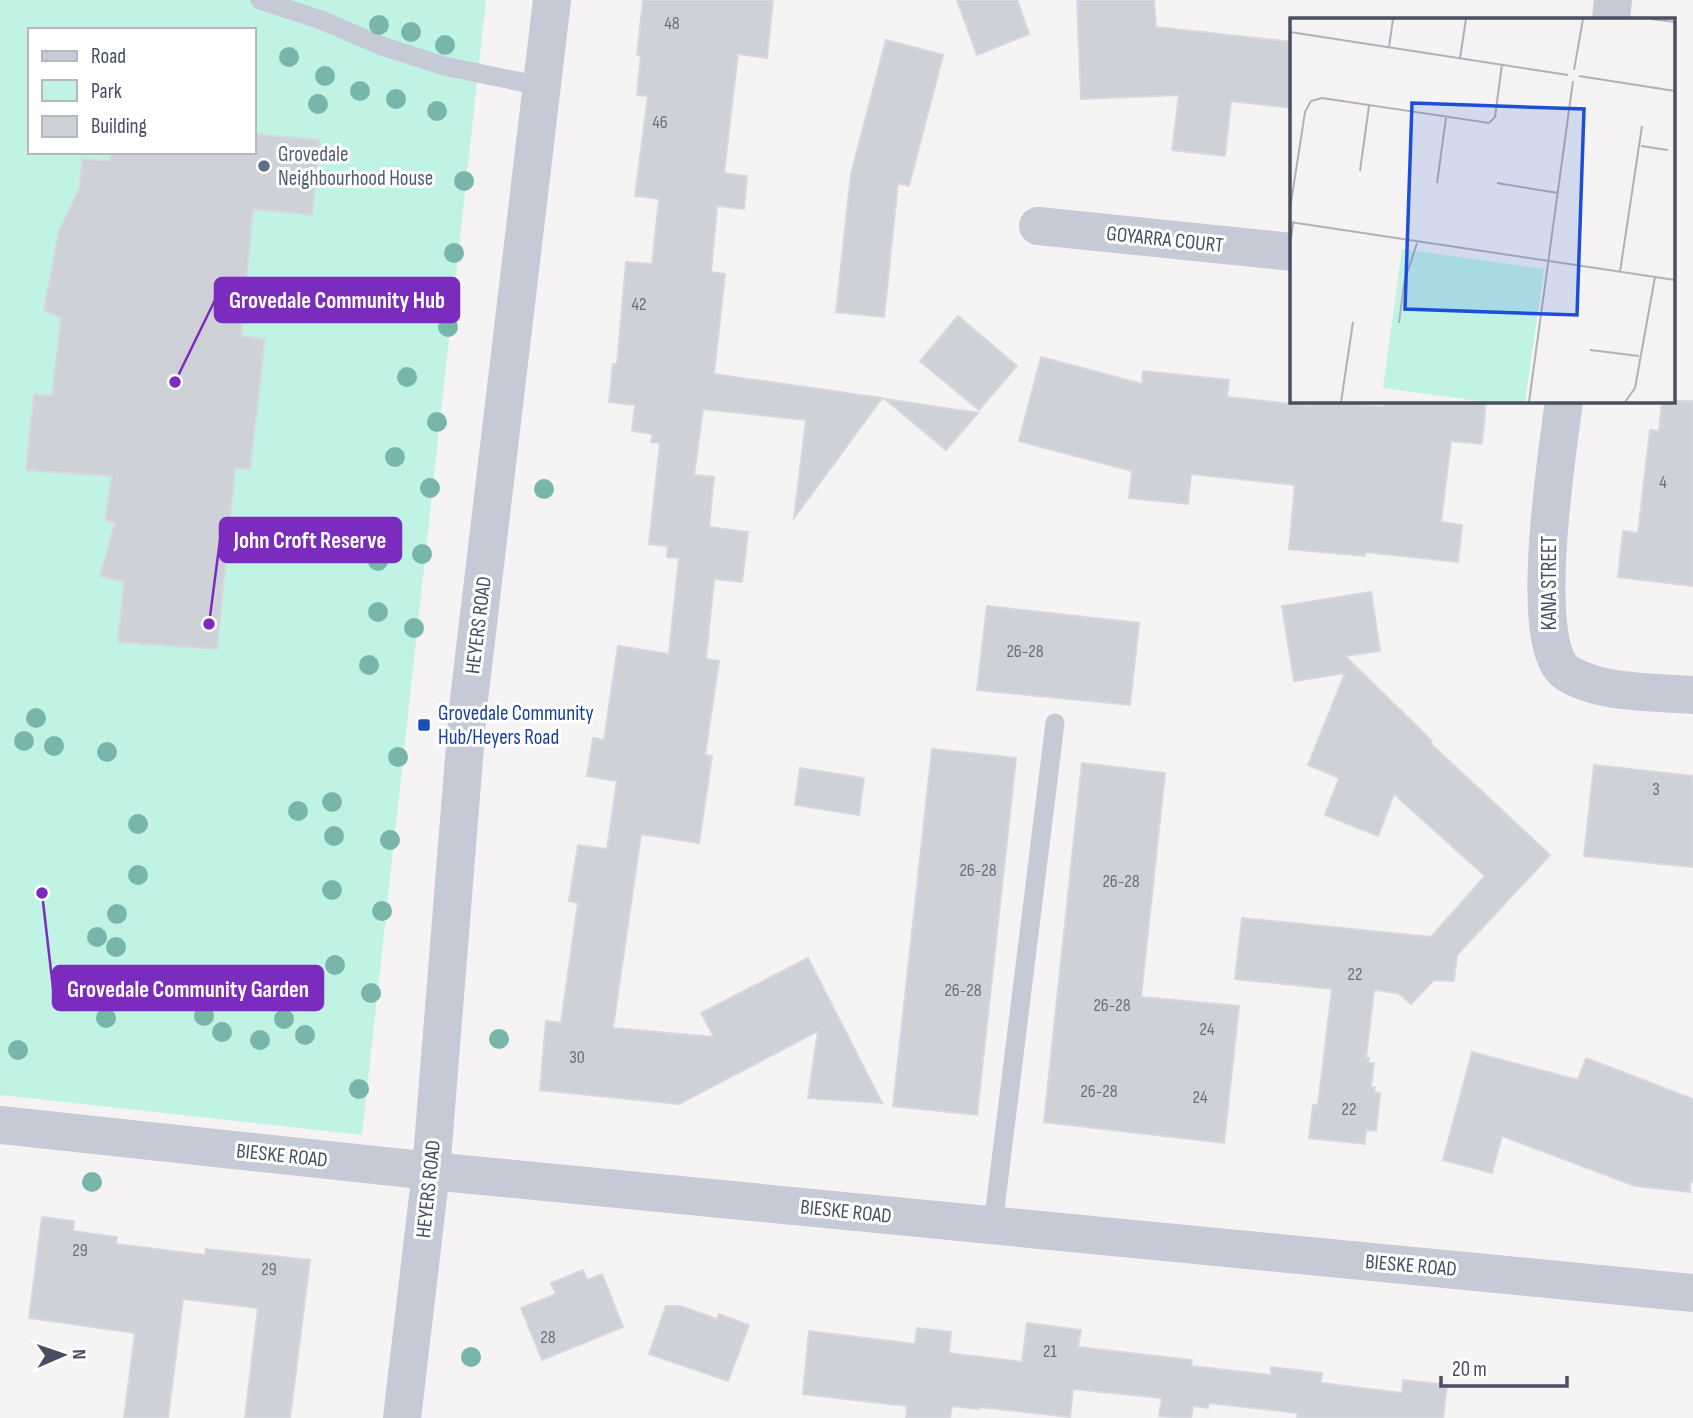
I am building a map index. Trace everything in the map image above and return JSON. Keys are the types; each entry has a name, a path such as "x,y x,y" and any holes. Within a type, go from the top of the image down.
{"street":[{"name":"HEYERS ROAD","path":"402,1418 431,1171 468,708 552,0"},
{"path":"1611,18 1613,0"},
{"name":"GOYARRA COURT","path":"1038,226 1290,252"},
{"name":"KANA STREET","path":"1564,402 1549,523 1546,610 1549,640 1555,660 1565,673 1598,687 1693,695"},
{"name":"BIESKE ROAD","path":"0,1125 431,1171 1693,1293"}],"lane":[{"path":"260,0 444,66 541,86"},
{"path":"993,1225 1055,723"}],"green space":[{"path":"0,0 486,0 362,1135 0,1095"}],"building":[{"path":"643,0 773,0 767,58 738,54 724,173 747,176 744,209 717,206 711,272 725,274 714,374 882,398 794,518 806,420 703,409 694,475 714,477 709,527 748,532 742,582 714,579 706,659 719,661 705,755 712,756 699,843 641,834 613,1028 714,1037 701,1013 808,958 882,1103 808,1098 818,1031 679,1104 540,1090 546,1021 561,1023 578,903 569,901 578,845 607,849 617,781 587,776 593,738 604,740 618,646 669,654 679,558 667,557 668,546 649,544 660,443 651,442 652,434 632,431 635,405 609,402 613,364 617,364 626,262 652,264 659,199 635,196 648,96 637,95 641,55 637,55"},
{"path":"957,0 1017,0 1029,34 977,55"},
{"path":"1077,0 1154,0 1156,27 1290,42 1290,108 1231,101 1225,156 1172,150 1179,95 1081,99"},
{"path":"886,40 943,55 909,186 898,183 884,317 836,312 851,174"},
{"path":"256,134 319,140 312,215 253,209 241,336 265,339 250,469 235,468 217,649 118,642 124,582 100,576 115,523 105,520 112,476 26,470 34,394 52,396 61,318 44,310 59,231 80,187 82,159 110,161 111,154 256,154"},
{"path":"958,316 1017,366 979,410 920,361"},
{"path":"1041,357 1142,384 1143,371 1229,380 1227,397 1310,406 1311,402 1384,407 1384,402 1486,402 1482,444 1451,441 1441,522 1462,525 1458,562 1365,552 1365,556 1289,549 1295,485 1191,474 1188,504 1129,498 1132,471 1019,441"},
{"path":"885,399 978,413 946,450"},
{"path":"1693,401 1693,586 1618,577 1623,531 1638,533 1650,430 1659,431 1662,402"},
{"path":"1371,592 1380,651 1345,656 1432,741 1430,743 1550,855 1457,955 1454,981 1434,980 1411,1004 1398,993 1374,990 1366,1058 1369,1058 1368,1063 1374,1063 1371,1087 1375,1087 1374,1092 1380,1093 1376,1131 1366,1130 1365,1144 1309,1138 1313,1105 1318,1105 1332,989 1235,979 1242,918 1431,937 1485,876 1394,794 1378,836 1325,815 1339,778 1308,765 1345,673 1294,681 1282,606"},
{"path":"987,606 1139,623 1130,705 977,690"},
{"path":"932,749 1016,758 977,1115 893,1106"},
{"path":"1082,763 1165,773 1141,997 1239,1006 1224,1143 1044,1122"},
{"path":"1594,765 1693,776 1693,867 1584,856"},
{"path":"800,768 864,778 859,815 795,805"},
{"path":"1472,1052 1578,1080 1586,1058 1693,1099 1693,1182 1690,1182 1690,1192 1635,1186 1502,1136 1492,1173 1443,1160"},
{"path":"42,1217 74,1221 73,1231 117,1237 116,1244 205,1255 206,1249 310,1260 290,1418 245,1418 258,1308 183,1299 168,1418 124,1418 135,1333 29,1318"},
{"path":"583,1270 587,1280 602,1274 623,1327 542,1360 521,1308 556,1294 551,1283"},
{"path":"666,1306 680,1306 717,1319 719,1314 749,1325 728,1381 649,1354"},
{"path":"1027,1323 1081,1330 1078,1347 1192,1360 1191,1366 1271,1375 1271,1367 1322,1373 1321,1383 1402,1393 1403,1380 1447,1385 1443,1418 1297,1418 1298,1413 1209,1403 1208,1408 1193,1406 1191,1418 1181,1418 1159,1416 1162,1398 1073,1389 1070,1417 952,1406 950,1418 906,1418 907,1406 803,1394 809,1331 915,1344 917,1328 951,1332 949,1353 1022,1362"}],"place":[{"name":"Grovedale Neighbourhood House","path":"264,166"},
{"name":"Grovedale Community Hub","path":"175,382"},
{"name":"John Croft Reserve","path":"209,624"},
{"name":"Grovedale Community Hub/Heyers Road","path":"424,725"},
{"name":"Grovedale Community Garden","path":"42,893"}]}
